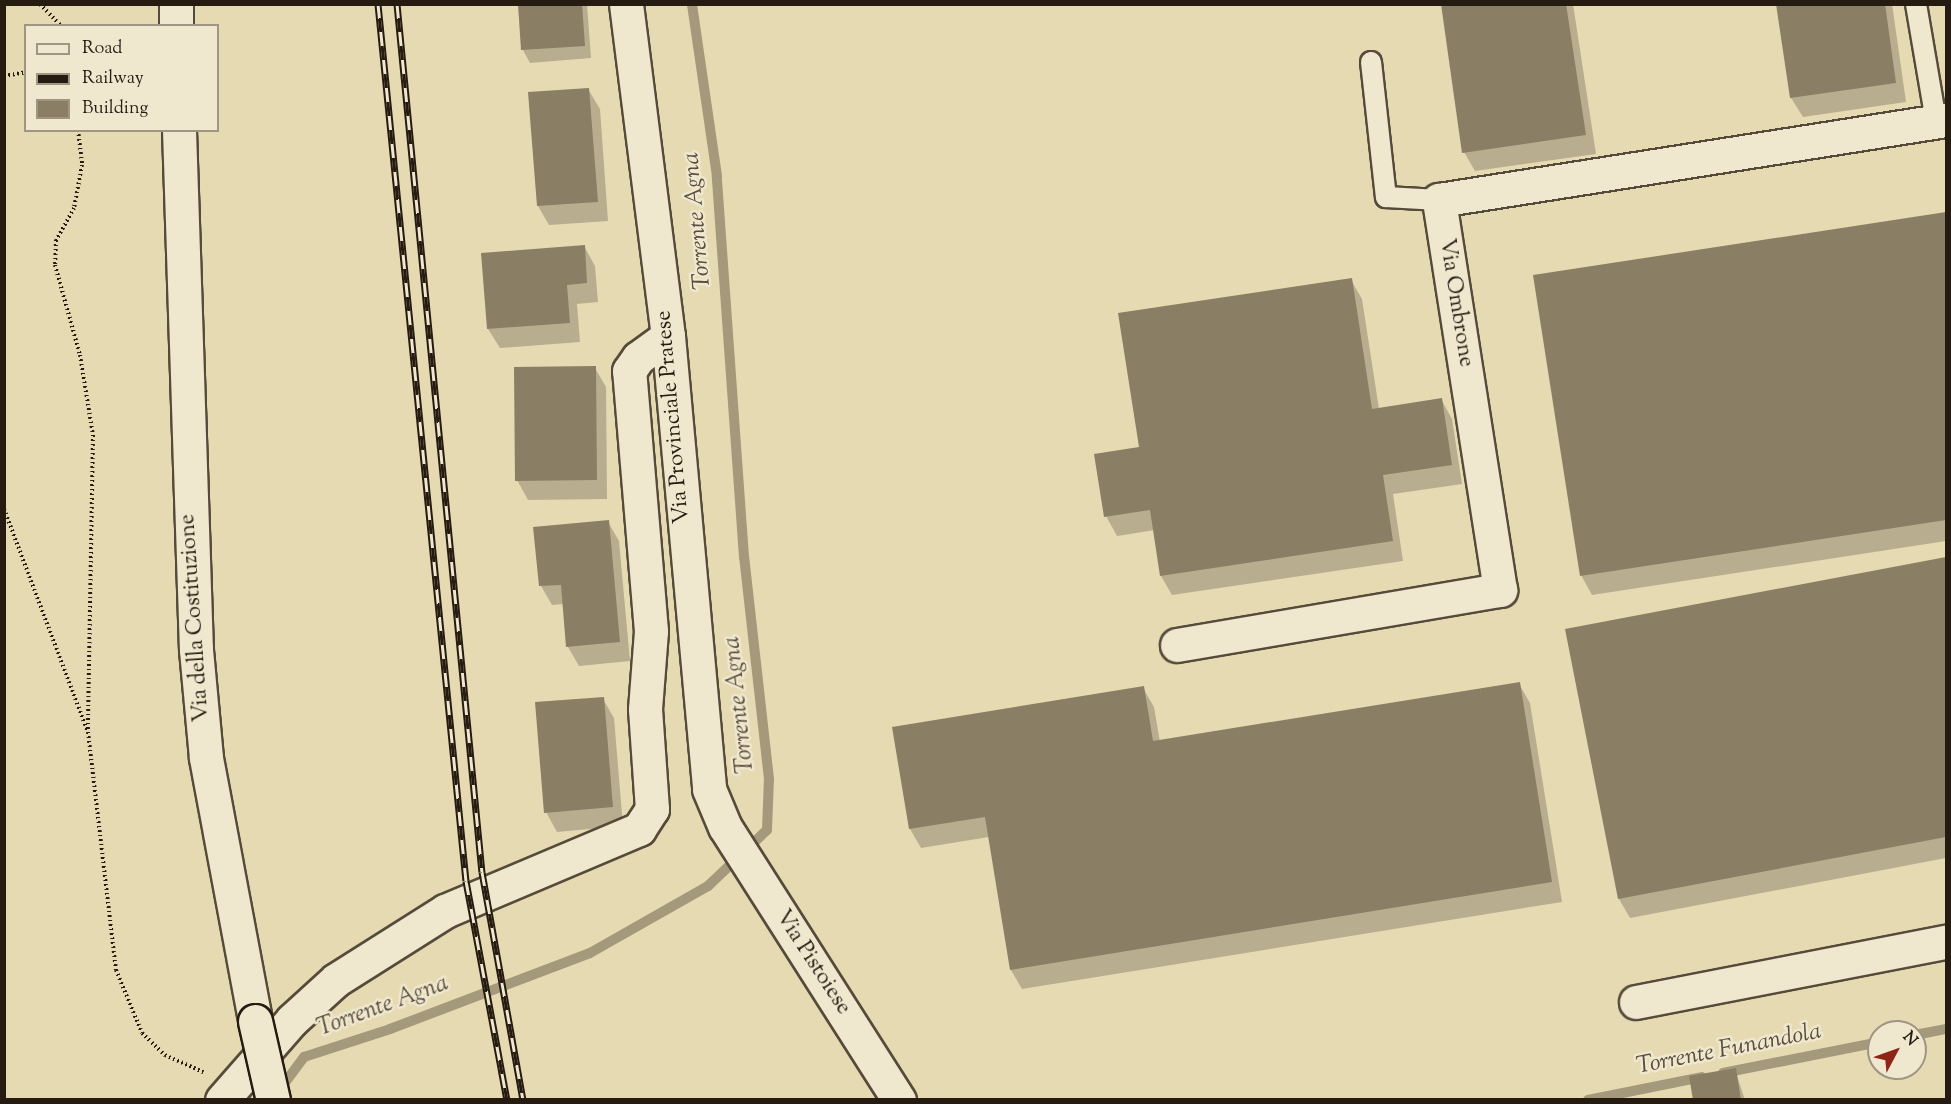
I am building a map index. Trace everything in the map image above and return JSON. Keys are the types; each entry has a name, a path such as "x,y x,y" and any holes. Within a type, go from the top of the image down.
{"street":[{"path":"176,4 176,24"},
{"name":"Via Provinciale Pratese","path":"626,4 668,336 705,757 709,789 725,826"},
{"path":"1439,200 1941,121"},
{"name":"Via della Costituzione","path":"179,132 196,650 206,758 255,1021 273,1100"},
{"name":"Via Ombrone","path":"1177,645 1500,590 1439,200"},
{"path":"223,1096 292,1020 336,980 445,911 639,829 652,809 645,709 651,632 629,371 638,358 668,336"},
{"name":"Via Pistoiese","path":"725,826 899,1100"},
{"path":"1636,1002 1947,942"}],"lane":[{"path":"1916,4 1941,121"},
{"path":"1371,62 1386,197 1439,200"}],"path":[{"path":"40,4 59,24"},
{"path":"4,76 24,72"},
{"path":"78,132 82,165 74,208 56,240 55,265 80,355 93,435 88,732 116,970 142,1033 165,1055 201,1069 223,1096"},
{"path":"4,509 88,732"}],"building":[{"path":"518,4 582,4 585,46 521,50"},
{"path":"1441,4 1566,4 1586,135 1462,153"},
{"path":"1776,4 1885,4 1896,83 1790,98"},
{"path":"589,88 598,202 537,206 528,92"},
{"path":"1946,212 1946,520 1580,576 1533,275"},
{"path":"585,245 587,283 567,285 570,323 487,329 481,253"},
{"path":"1352,278 1372,409 1442,398 1452,465 1383,475 1393,541 1160,576 1150,510 1104,517 1094,454 1139,447 1118,313"},
{"path":"596,366 597,480 515,481 514,367"},
{"path":"609,520 620,642 566,647 561,585 539,586 533,527"},
{"path":"1946,557 1946,837 1618,899 1565,629"},
{"path":"1520,682 1552,882 1010,970 985,817 909,829 892,727 1144,686 1153,741"},
{"path":"604,697 613,807 544,813 535,702"},
{"path":"1736,1068 1741,1100 1693,1100 1689,1076"}],"waterway":[{"name":"Torrente Agna","path":"278,1092 304,1057 390,1029 590,953 708,886 767,830 769,779 744,557 717,176 692,4"},
{"name":"Torrente Funandola","path":"1927,1033 1946,1029"},
{"name":"Torrente Funandola","path":"1723,1073 1867,1044"},
{"name":"Torrente Funandola","path":"1588,1100 1702,1077"}],"railway":[{"path":"378,4 466,881 507,1100"},
{"path":"397,4 482,872 523,1100"}]}
